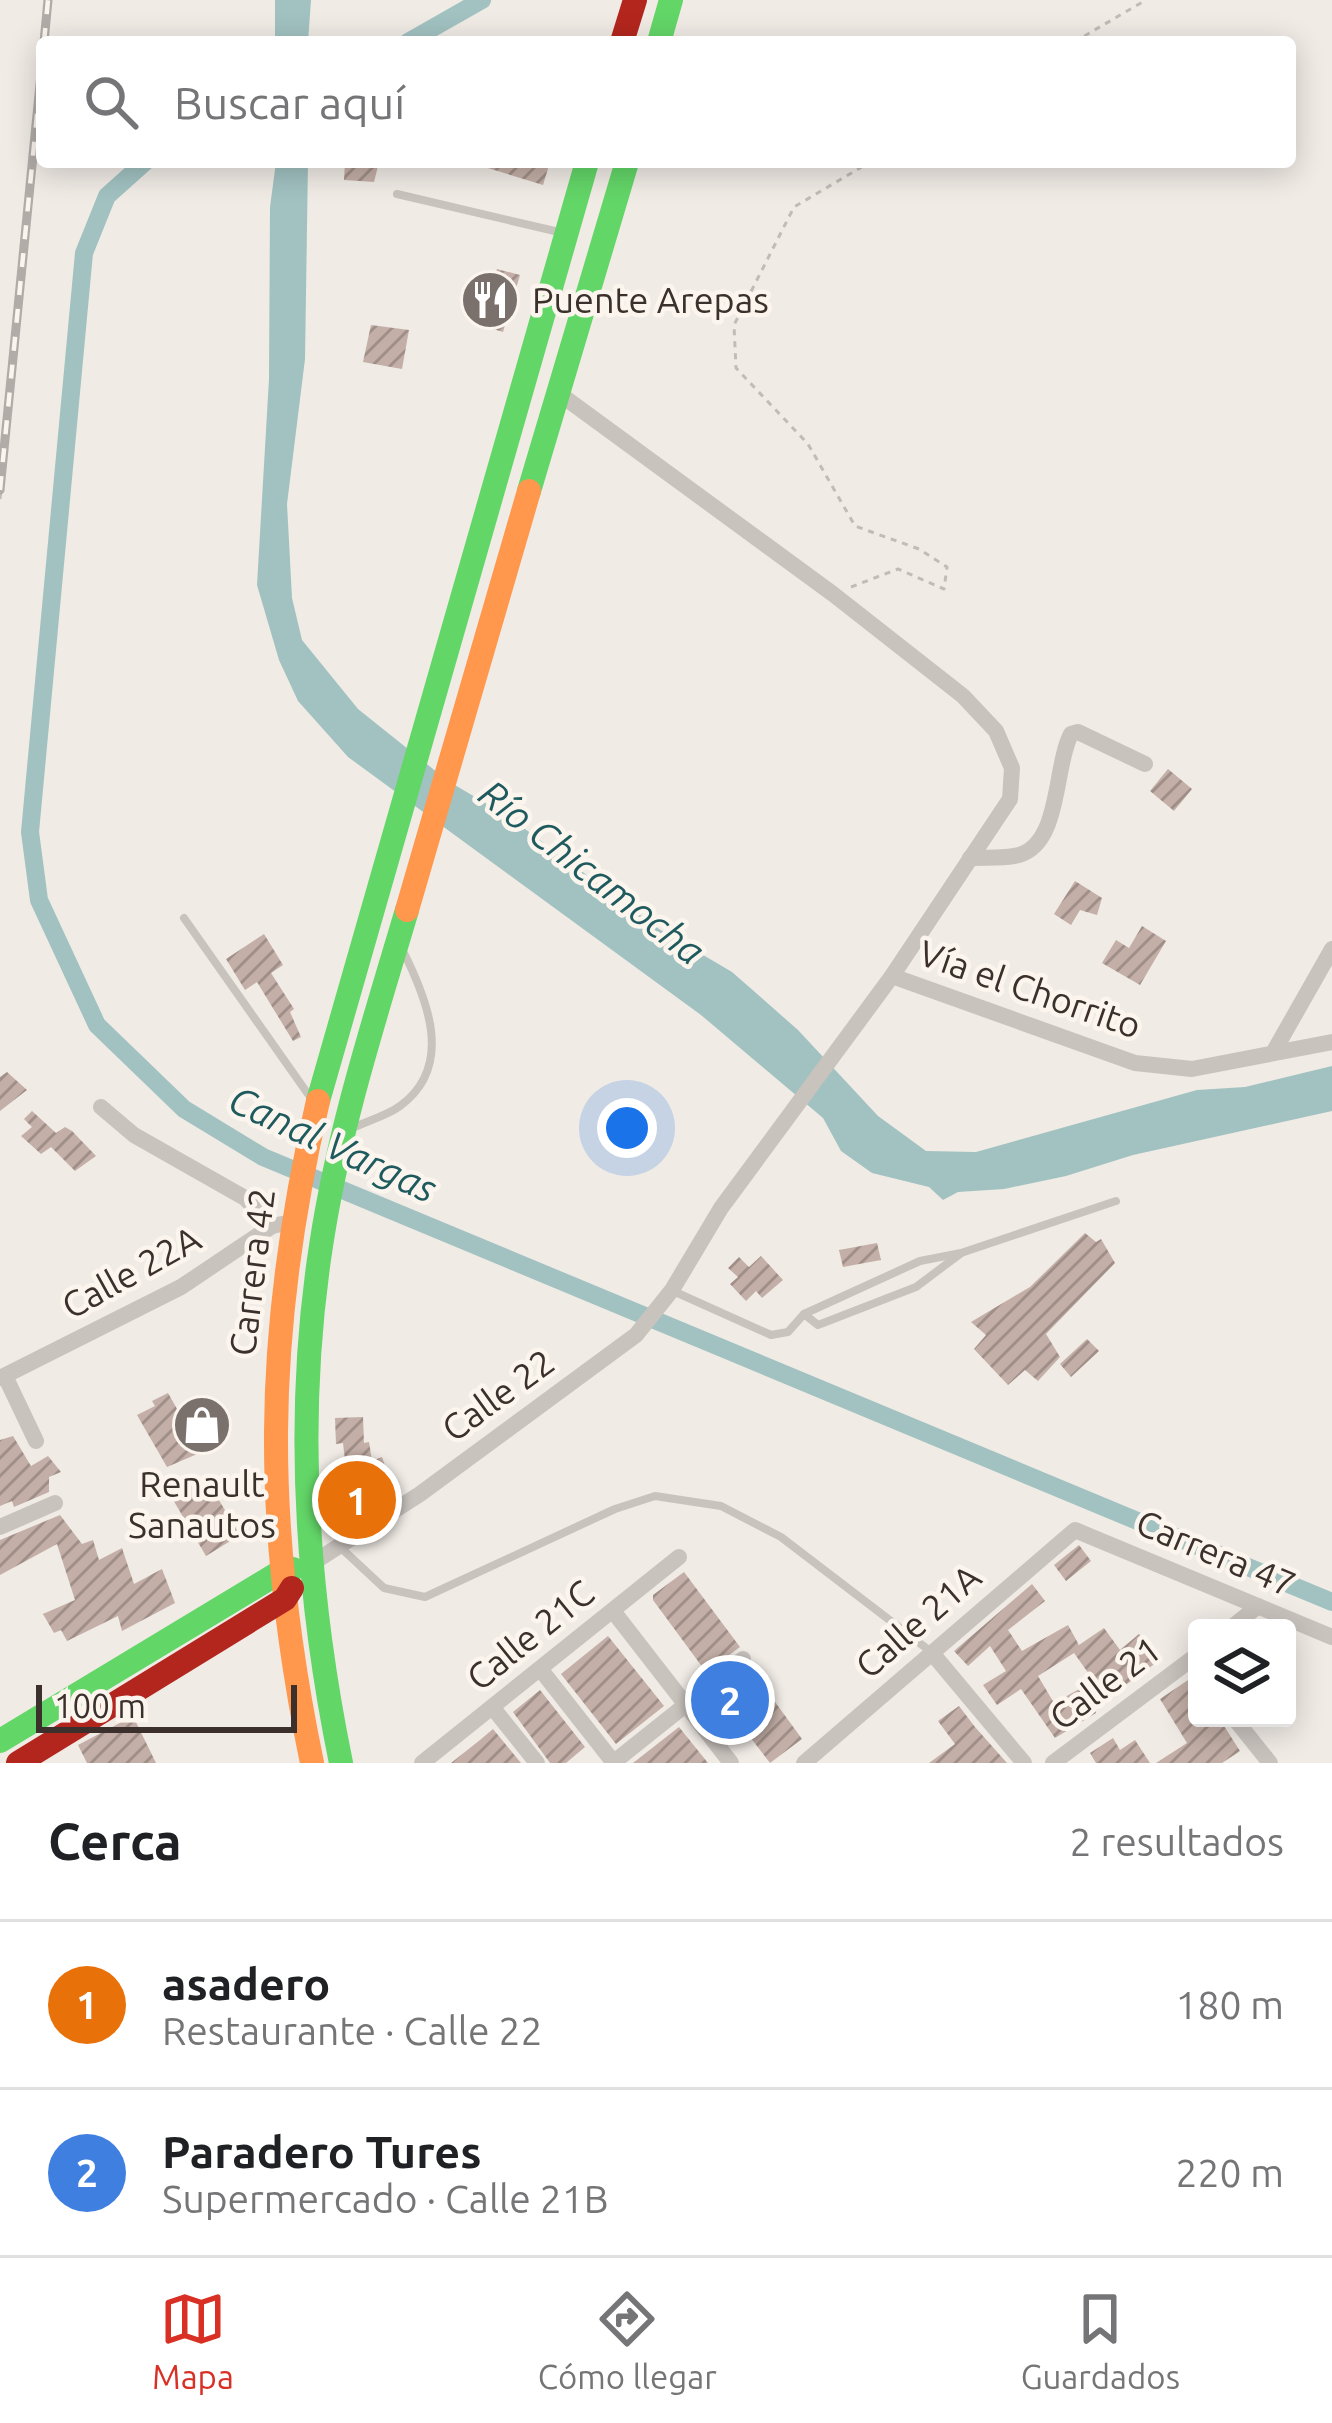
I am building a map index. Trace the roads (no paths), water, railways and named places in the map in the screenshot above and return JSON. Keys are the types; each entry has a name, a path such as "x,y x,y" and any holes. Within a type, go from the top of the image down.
{"main road":[{"path":"624,36 635,0"},
{"path":"661,36 671,0"},
{"name":"Carrera 42","path":"312,1763 280,1572 274,1372 286,1216 585,168"},
{"name":"Carrera 42","path":"341,1763 308,1567 307,1367 326,1217 335,1169 454,743 625,168"},
{"path":"0,1741 280,1572 308,1567"},
{"path":"18,1763 285,1599 308,1567"}],"street":[{"path":"557,392 832,594 963,696 995,731 1012,768 1010,799 892,976"},
{"path":"970,858 1021,855 1039,844 1052,814 1071,734 1078,732 1145,764"},
{"path":"1273,1054 1332,949"},
{"name":"Vía el Chorrito","path":"659,1306 721,1208 892,976 1135,1064 1192,1069 1332,1042"},
{"path":"101,1107 134,1135 286,1216"},
{"name":"Calle 22A","path":"3,1377 181,1287 286,1216"},
{"name":"Calle 22","path":"308,1567 419,1494 636,1335 659,1306"},
{"path":"3,1377 36,1441"},
{"path":"0,1527 55,1503"},
{"name":"Carrera 47","path":"1076,1529 1332,1637"},
{"name":"Calle 21A","path":"804,1763 1076,1529"},
{"name":"Calle 21C","path":"423,1763 679,1557"},
{"path":"1242,1619 1258,1606"},
{"path":"613,1611 731,1763"},
{"path":"932,1653 1024,1763"},
{"path":"541,1670 614,1763 743,1659"},
{"name":"Calle 21","path":"1053,1763 1188,1666"},
{"path":"493,1708 537,1763"},
{"path":"1241,1727 1270,1763"}],"lane":[{"path":"397,194 566,234"},
{"path":"184,918 316,1105"},
{"path":"345,1132 400,1106 423,1081 434,1039 428,1000 398,941"},
{"path":"672,1290 770,1335 788,1332 804,1314 920,1261 961,1253 1117,1201"},
{"path":"804,1314 818,1324 857,1310 916,1287 961,1253"},
{"path":"339,1546 384,1588 425,1597 655,1496 721,1506 782,1537 932,1653"}],"water":[{"path":"275,0 311,0 308,36 275,36"},
{"path":"275,168 308,168 305,359 287,504 292,598 302,640 358,709 448,781 509,817 659,929 732,972 798,1030 878,1116 926,1151 976,1152 1197,1090 1245,1087 1332,1066 1332,1111 1133,1155 1066,1176 1004,1189 958,1192 943,1200 929,1187 872,1173 841,1151 823,1118 701,1015 348,757 298,701 279,660 257,585 269,379 270,207"}],"waterway":[{"name":"Canal Vargas","path":"419,36 482,0"},
{"name":"Canal Vargas","path":"138,168 107,196 84,253 30,832 39,900 97,1025 184,1109 263,1157 1332,1602"}],"railway":[{"path":"45,36 48,0"},
{"path":"0,490 36,125"}],"place":[{"name":"Puente Arepas","path":"490,300"},
{"name":"Renault Sanautos","path":"202,1425"},
{"name":"asadero","path":"357,1500"},
{"name":"Paradero Tures","path":"730,1700"}],"water label":[{"name":"Río Chicamocha","path":"592,872"}]}
